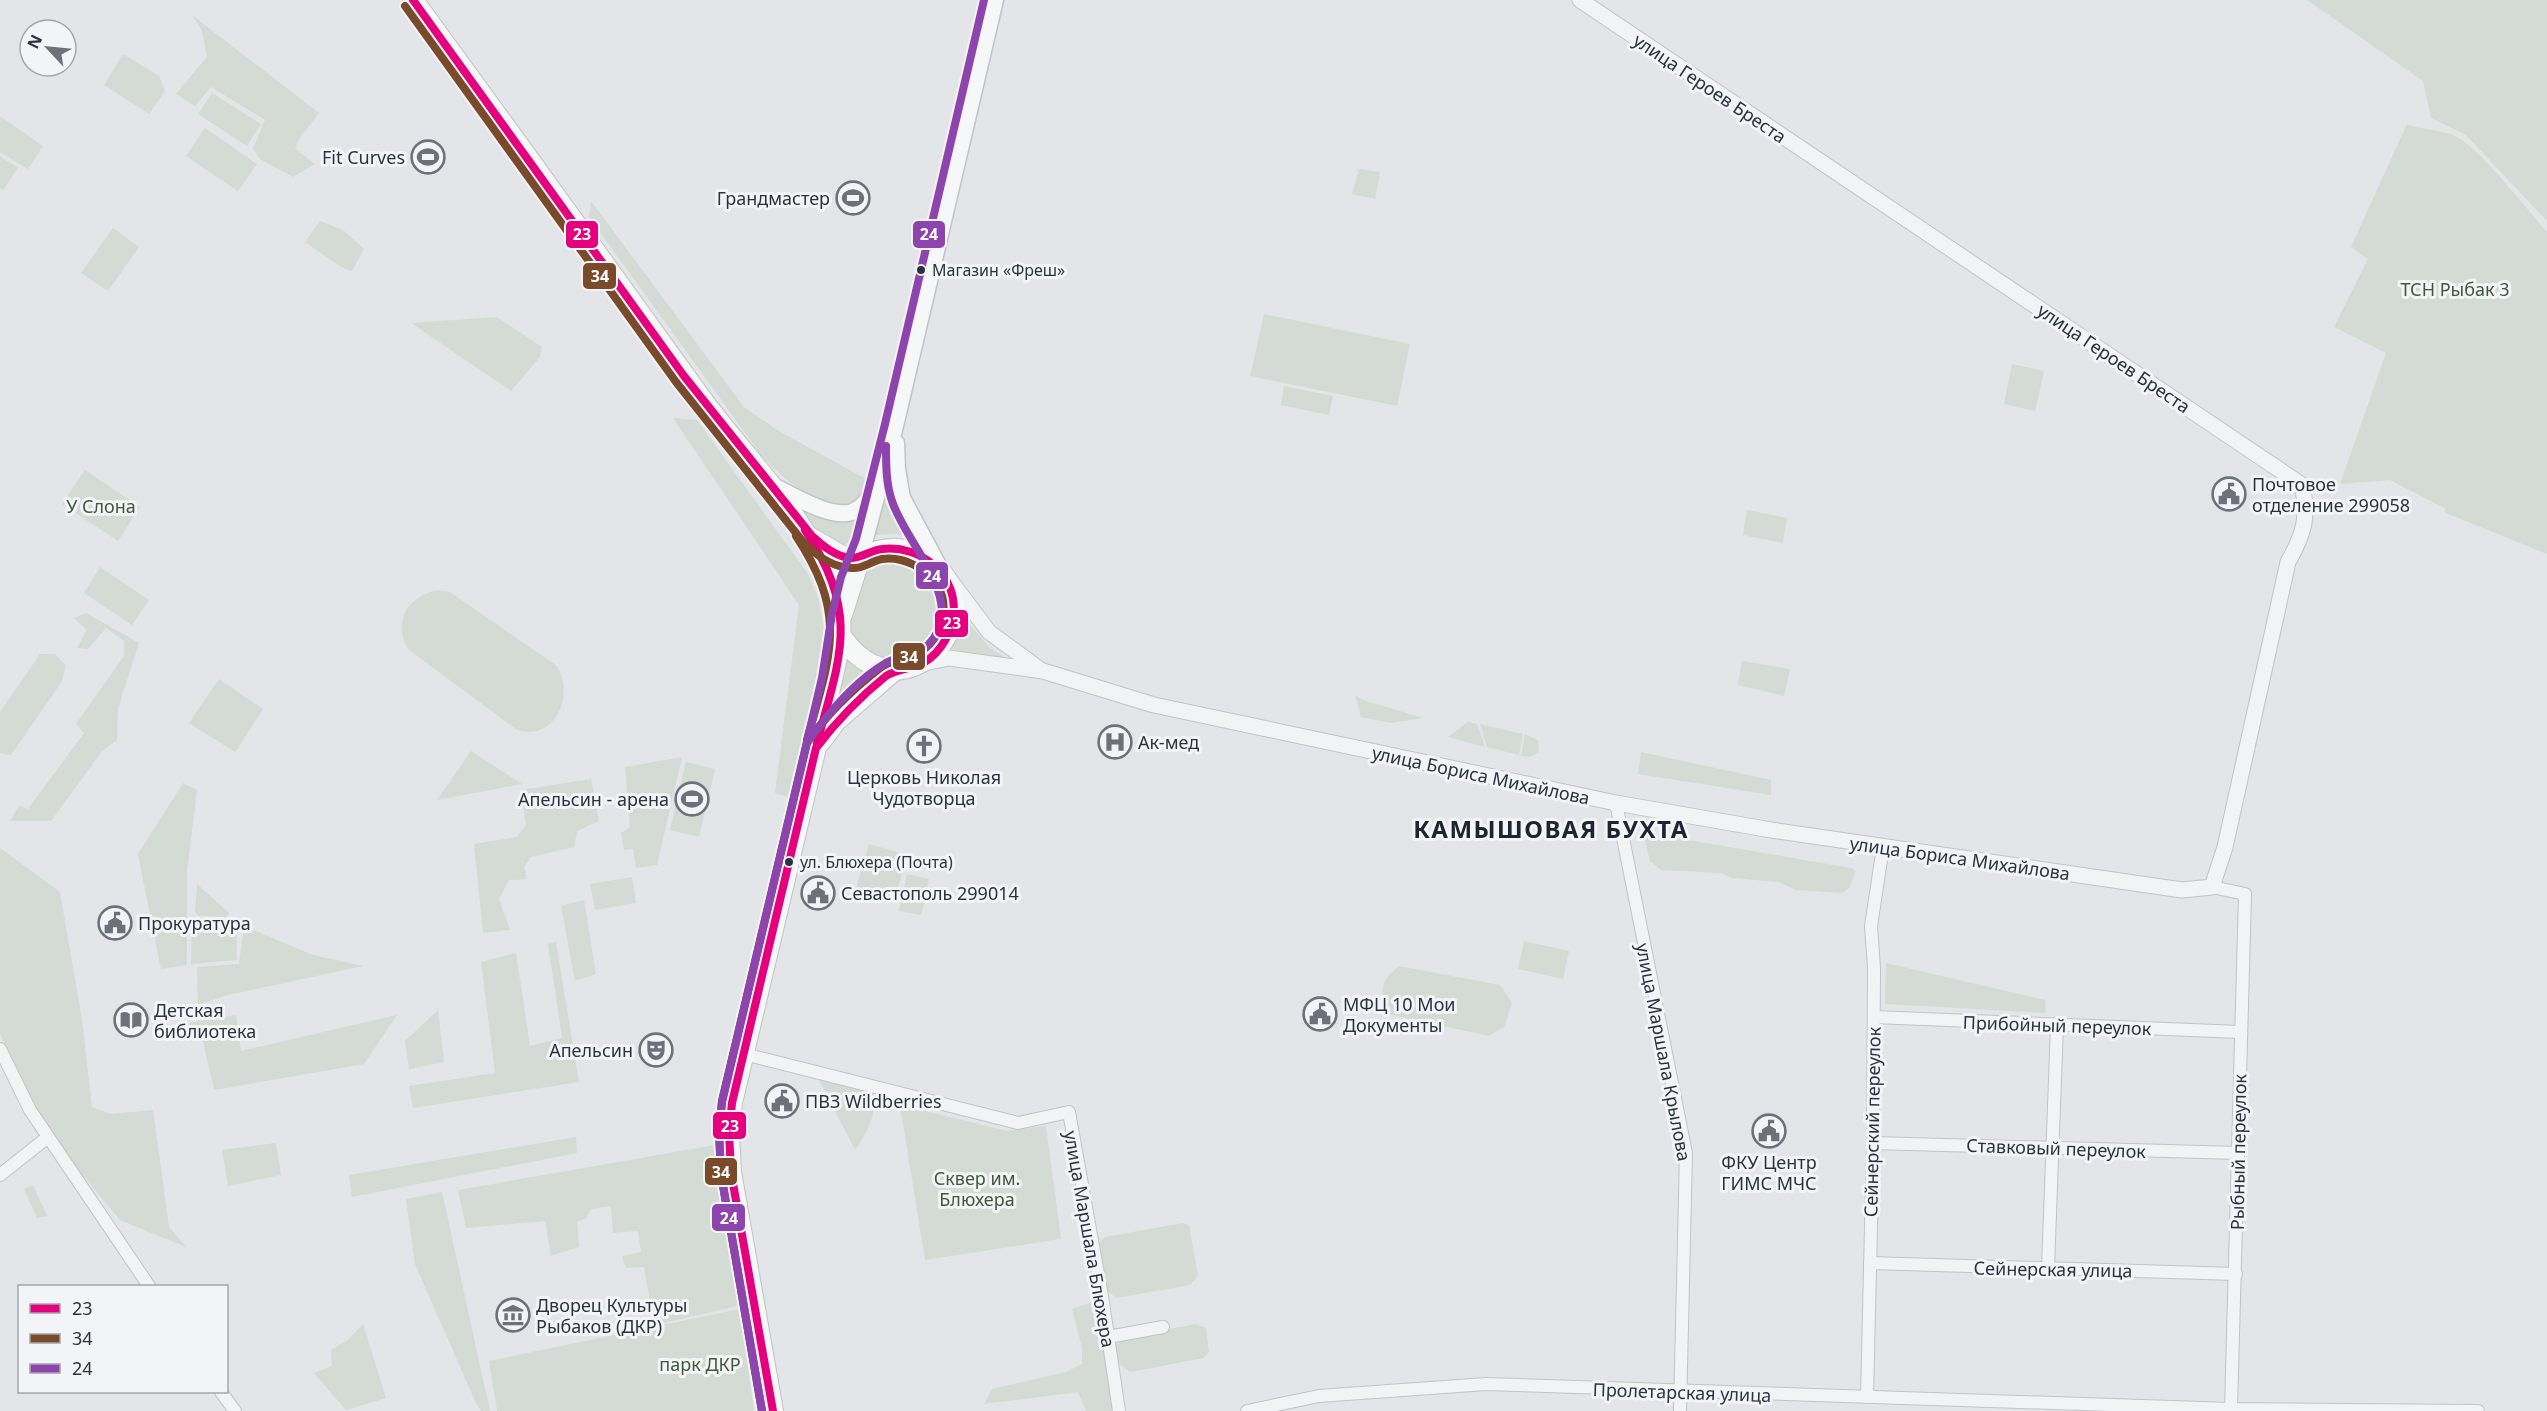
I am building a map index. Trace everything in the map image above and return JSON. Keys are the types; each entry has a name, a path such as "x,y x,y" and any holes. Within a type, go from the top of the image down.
{"main road":[{"path":"413,0 710,410 775,487 811,538 832,586 842,626 854,653 874,666 895,670 924,663 939,649 949,632 954,612 954,599 902,498 897,470 895,426"},
{"path":"773,1411 731,1172 729,1132 731,1113 842,626 895,426 995,0"},
{"path":"775,487 827,511 852,512 868,501 881,480"},
{"path":"811,538 842,556 860,558 877,550 898,548 918,554 939,567"},
{"path":"816,748 836,722 895,670"}],"street":[{"name":"улица Героев Бреста","path":"1580,0 2302,484 2307,509 2305,520 2300,541 2288,562 2225,848 2212,887"},
{"name":"улица Бориса Михайлова","path":"939,567 989,632 1043,671"},
{"name":"улица Бориса Михайлова","path":"924,663 949,658 1043,671 1154,705 1616,803 1883,847 2182,890 2212,887 2245,894"},
{"name":"улица Маршала Крылова","path":"1616,803 1686,1153 1680,1411"},
{"name":"Сейнерский переулок","path":"1867,1397 1873,1143 1874,1017 1871,926 1883,847"},
{"name":"Рыбный переулок","path":"2231,1409 2245,894"},
{"name":"Прибойный переулок","path":"1874,1017 2240,1032"},
{"path":"2048,1268 2057,1025"},
{"path":"0,1048 30,1110 148,1285"},
{"name":"улица Маршала Блюхера","path":"744,1054 1018,1123 1069,1112 1119,1411"},
{"path":"0,1175 48,1137"},
{"name":"Ставковый переулок","path":"1873,1143 2238,1153"},
{"name":"Сейнерская улица","path":"1870,1263 2236,1274"},
{"path":"1108,1337 1163,1327"},
{"name":"Пролетарская улица","path":"1247,1411 1319,1396 1486,1384 1681,1393 2231,1409 2478,1411"},
{"path":"222,1393 235,1411"}],"green space":[{"path":"2307,0 2547,0 2547,221 2466,135 2431,118 2423,81"},
{"path":"192,15 319,113 301,136 295,149 315,164 293,177 260,159 253,149 265,120 211,87 195,106 176,94 207,57 202,31"},
{"path":"123,54 159,76 165,91 149,114 104,85"},
{"path":"212,93 261,124 247,146 198,114"},
{"path":"0,116 43,146 28,169 0,152"},
{"name":"ТСН Рыбак 3","path":"2407,124 2452,135 2467,144 2491,167 2547,232 2547,554 2446,513 2444,508 2390,480 2340,484 2386,353 2334,327 2368,259 2351,247"},
{"path":"205,128 257,164 238,191 186,156"},
{"path":"0,156 18,168 3,190 0,188"},
{"path":"1359,169 1380,172 1375,199 1352,194"},
{"path":"591,201 744,407 777,430 866,479 861,495 845,504 822,501 788,481 761,455 589,217"},
{"path":"320,221 343,230 364,249 352,271 341,267 305,242"},
{"path":"113,228 139,247 108,291 81,273"},
{"path":"1264,314 1410,344 1397,406 1250,376"},
{"path":"497,317 542,347 540,357 511,391 411,323"},
{"path":"2012,364 2044,371 2035,411 2004,404"},
{"path":"1284,386 1333,396 1329,415 1281,405"},
{"path":"673,418 697,420 808,574 819,600 825,638 791,798 775,793 799,605"},
{"name":"У Слона","path":"85,470 140,507 118,541 62,504"},
{"path":"886,487 918,541 897,534 875,535"},
{"path":"797,507 823,519 859,522 855,540 840,546 818,533"},
{"path":"1747,510 1787,518 1783,543 1743,535"},
{"path":"886,554 917,560 941,588 946,604 938,636 913,657 896,660 880,657 865,649 846,626 861,572"},
{"path":"100,567 149,600 132,625 84,593"},
{"path":"438,590 450,592 557,666 564,690 558,713 551,723 542,729 530,732 517,730 409,650 404,640 402,620 411,604 418,598"},
{"path":"86,613 139,643 118,708 117,740 102,751 51,821 10,821 19,806 28,809 84,733 76,724 124,656 124,641 106,628 88,649 77,648 87,630 74,618"},
{"path":"963,617 991,649 1013,662 948,648 957,634"},
{"path":"40,654 55,654 66,666 62,681 11,755 0,753 0,712"},
{"path":"846,657 859,667 874,672 833,711"},
{"path":"1742,661 1790,669 1784,696 1738,685"},
{"path":"219,679 263,709 235,752 189,723"},
{"path":"1355,695 1363,700 1423,718 1391,723 1361,717"},
{"path":"1468,722 1477,724 1485,747 1448,737"},
{"path":"1480,724 1523,734 1519,755 1487,747"},
{"path":"1525,734 1538,740 1539,752 1531,757 1521,756"},
{"path":"471,751 522,784 437,800"},
{"path":"1641,752 1771,780 1771,795 1638,774"},
{"path":"682,757 657,865 636,868 633,849 624,850 621,833 630,827 625,767"},
{"name":"Апельсин - арена","path":"686,762 715,769 699,837 670,830"},
{"path":"591,779 599,821 577,831 574,847 531,857 524,867 527,879 509,880 499,899 510,930 483,933 474,844 517,837 526,825 521,790"},
{"path":"183,783 197,790 187,871 187,965 161,969 138,854"},
{"path":"1647,833 1851,868 1856,871 1849,888 1842,893 1796,890 1779,882 1732,878 1721,873 1661,870 1650,861 1644,837"},
{"path":"869,844 907,855 894,903 855,892"},
{"path":"0,848 60,892 82,1020 92,1107 111,1114 153,1110 169,1227 186,1247 120,1220 57,1144 19,1081 0,1033"},
{"path":"907,874 929,879 921,915 899,911"},
{"path":"632,877 636,903 595,910 590,884"},
{"path":"197,884 229,913 227,917 199,916 195,912"},
{"path":"584,900 596,974 575,981 561,906"},
{"path":"192,919 236,923 237,960 191,964"},
{"path":"244,926 313,955 363,966 228,995 198,1005 197,967 239,964"},
{"path":"1524,941 1569,951 1563,979 1518,969"},
{"path":"556,942 579,1082 413,1108 409,1086 495,1073 481,962 516,953 530,1046 562,1038 548,944"},
{"path":"1886,963 2045,1000 2046,1013 1885,1004"},
{"path":"1399,966 1500,985 1512,1003 1504,1027 1489,1036 1388,1014 1383,987 1388,977"},
{"path":"438,1010 444,1062 409,1069 405,1041"},
{"path":"236,1015 241,1051 397,1015 364,1064 214,1090 203,1041 183,1024"},
{"path":"822,1079 873,1090 875,1105 873,1113 855,1150 820,1081"},
{"name":"Сквер им. Блюхера","path":"900,1105 1007,1131 1046,1126 1061,1239 925,1260"},
{"path":"576,1137 577,1153 352,1197 349,1175"},
{"path":"276,1143 281,1175 228,1186 222,1150"},
{"path":"715,1145 738,1306 654,1325 644,1267 626,1268 622,1256 641,1252 638,1231 613,1233 611,1206 591,1209 586,1219 577,1221 579,1247 551,1256 545,1221 466,1228 458,1190"},
{"path":"33,1185 47,1216 37,1218 24,1189"},
{"path":"442,1192 490,1411 481,1411 475,1401 415,1264 406,1199"},
{"path":"1183,1223 1189,1225 1198,1276 1190,1285 1116,1298 1108,1291 1098,1244 1105,1237"},
{"path":"1096,1301 1115,1411 1086,1411 1078,1392 984,1404 992,1389 1066,1372 1082,1364 1082,1347 1072,1309"},
{"name":"парк ДКР","path":"740,1309 754,1411 497,1411 489,1361"},
{"path":"363,1324 386,1398 346,1410 314,1373 332,1366 331,1350 348,1340"},
{"path":"1196,1324 1206,1328 1209,1352 1204,1358 1130,1372 1118,1363 1115,1346 1122,1338"}],"transit line":[{"name":"23","path":"413,0 684,376 812,536 830,550 845,557 855,558 882,549 896,549 923,558 944,576 954,602 949,632 936,653 923,663 886,676 849,710 816,748 732,1103 729,1132 731,1172 773,1411"},
{"name":"24","path":"762,1411 721,1174 719,1132 722,1102 822,678 832,614 841,577 856,539 885,424 984,0"},
{"name":"34","path":"405,6 676,382 804,543 814,552 838,566 856,568 882,559 906,561 927,573 941,594 943,603 941,623 938,632 926,648 909,657 885,665 870,676 831,713 807,743 722,1101 719,1132 721,1174 762,1411"},
{"name":"24","path":"809,740 834,708 864,679 886,663 923,649 939,628 942,611 931,573 899,518 892,501 887,474 886,446"},
{"name":"23","path":"805,530 833,586 839,611 841,635 833,684 817,743"},
{"name":"34","path":"796,536 813,564 829,613 828,659 807,740"}],"place":[{"name":"Fit Curves","path":"428,157"},
{"name":"Грандмастер","path":"853,198"},
{"name":"Магазин «Фреш»","path":"921,270"},
{"name":"Почтовое отделение 299058","path":"2229,494"},
{"name":"Ак-мед","path":"1115,742"},
{"name":"Церковь Николая Чудотворца","path":"924,746"},
{"name":"Апельсин - арена","path":"692,799"},
{"name":"ул. Блюхера (Почта)","path":"789,862"},
{"name":"Севастополь 299014","path":"818,893"},
{"name":"Прокуратура","path":"115,923"},
{"name":"МФЦ 10 Мои Документы","path":"1320,1014"},
{"name":"Детская библиотека","path":"131,1020"},
{"name":"Апельсин","path":"656,1050"},
{"name":"ПВЗ Wildberries","path":"782,1101"},
{"name":"ФКУ Центр ГИМС МЧС","path":"1769,1131"},
{"name":"Дворец Культуры Рыбаков (ДКР)","path":"513,1315"}],"district":[{"name":"КАМЫШОВАЯ БУХТА","path":"1551,828"}]}
